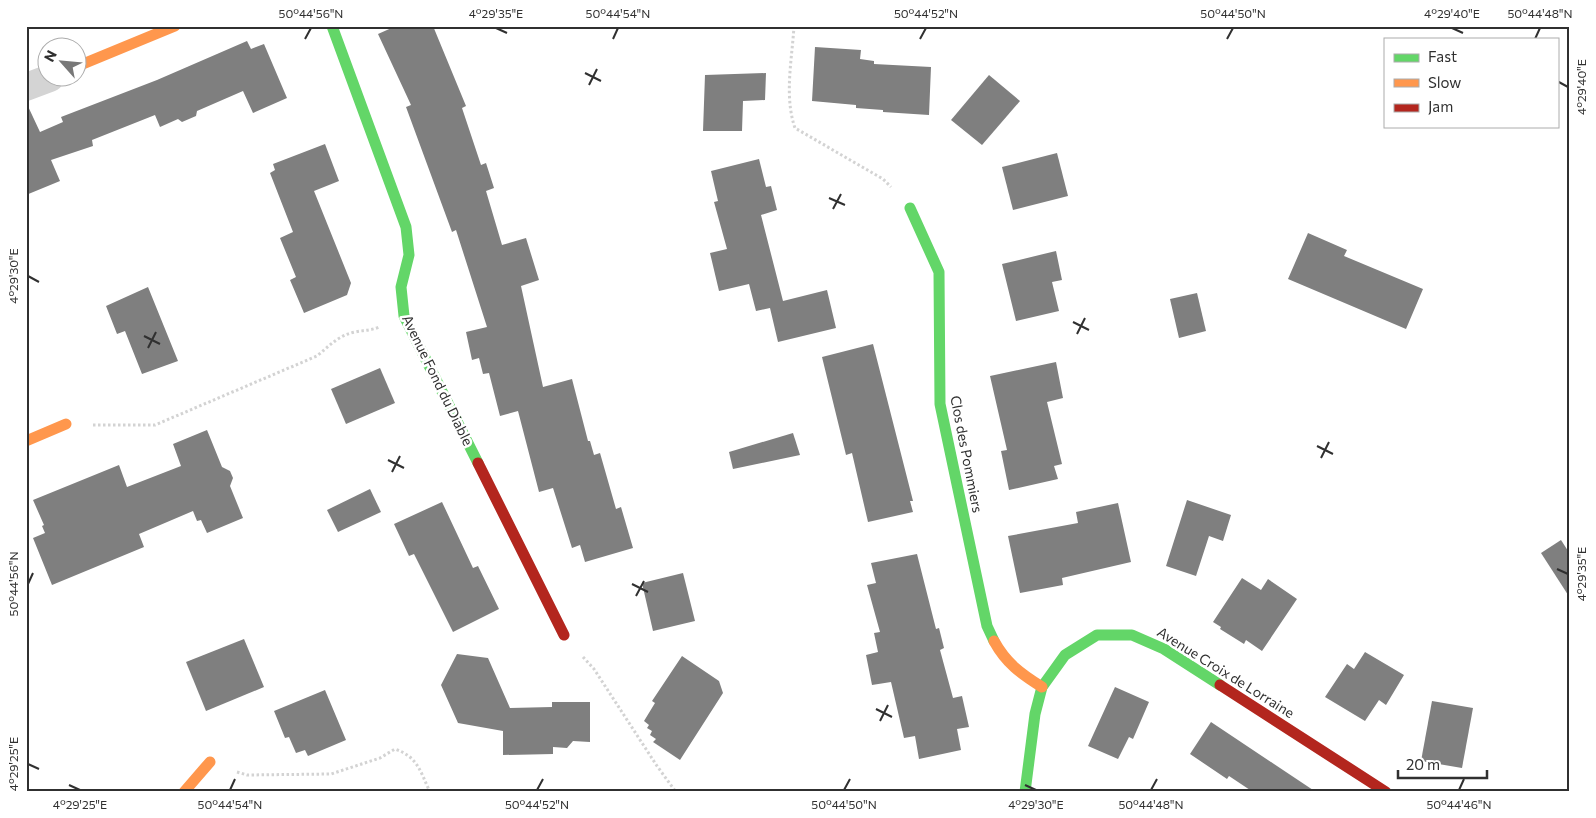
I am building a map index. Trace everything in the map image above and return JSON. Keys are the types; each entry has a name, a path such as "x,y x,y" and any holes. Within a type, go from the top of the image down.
{"street":[{"path":"88,62 175,26"},
{"name":"Avenue Fond du Diable","path":"332,26 406,227 409,255 401,287 404,316 564,636"},
{"path":"26,87 38,82"},
{"name":"Clos des Pommiers","path":"910,208 939,272 940,404 988,626 1002,658 1016,671 1042,688"},
{"path":"26,441 66,424"},
{"name":"Avenue Croix de Lorraine","path":"1025,792 1034,714 1042,688 1065,655 1097,635 1132,635 1164,649 1386,792"},
{"path":"184,792 210,762"}],"path":[{"path":"794,26 789,90 794,128 883,179 910,208"},
{"path":"66,424 155,425 317,356 337,339 355,332 370,331 404,316"},
{"path":"564,636 594,669 676,792"},
{"path":"210,762 247,775 331,774 380,758 395,749 407,753 415,760 430,792"}],"building":[{"path":"396,26 433,26 466,106 462,108 481,165 486,163 494,188 486,191 502,245 526,238 539,280 521,286 543,387 572,379 588,441 590,441 594,455 600,453 616,509 621,507 633,548 585,562 580,545 572,548 553,488 539,492 518,411 500,416 489,373 483,374 479,358 472,360 466,332 487,327 456,230 452,232 406,107 411,105 378,34"},
{"path":"247,41 251,49 264,44 287,98 253,113 243,91 197,111 196,116 182,122 178,119 160,127 155,115 92,140 93,146 51,160 60,181 26,195 26,102 40,132 63,122 61,117 157,80"},
{"path":"815,47 861,50 860,59 874,61 874,64 931,67 929,115 883,112 883,110 856,108 856,105 812,101"},
{"path":"766,73 765,100 743,101 742,131 703,131 705,75"},
{"path":"989,75 1020,101 982,145 951,120"},
{"path":"325,144 339,181 314,191 351,283 347,295 304,313 290,280 296,277 280,238 293,232 270,173 275,170 273,164"},
{"path":"1057,153 1068,196 1013,210 1002,167"},
{"path":"759,159 766,187 771,186 777,210 761,215 783,301 827,290 836,328 778,342 770,308 756,311 749,284 719,291 710,253 727,249 714,202 718,201 711,171"},
{"path":"1308,233 1347,250 1344,256 1423,289 1406,329 1288,279"},
{"path":"1056,251 1062,280 1052,282 1059,311 1016,321 1002,264"},
{"path":"148,287 178,361 142,374 125,331 117,334 106,306"},
{"path":"1197,293 1206,331 1179,338 1170,299"},
{"path":"873,344 913,501 910,501 913,512 868,522 852,453 846,455 822,357"},
{"path":"1056,362 1063,398 1047,402 1062,464 1054,466 1058,479 1009,490 1001,451 1007,450 990,376"},
{"path":"380,368 395,403 346,424 331,389"},
{"path":"207,430 222,467 230,471 233,478 230,486 243,518 207,533 201,520 197,521 193,511 139,534 144,547 52,585 33,538 45,533 42,526 44,525 33,500 119,465 127,487 181,466 173,444"},
{"path":"793,433 800,455 733,469 729,452"},
{"path":"370,489 381,512 338,532 327,510"},
{"path":"1187,500 1231,515 1223,541 1209,536 1196,576 1166,566"},
{"path":"442,502 473,568 478,566 499,609 453,632 414,554 409,556 394,524"},
{"path":"1118,503 1131,562 1062,578 1063,585 1020,593 1008,536 1078,523 1076,512"},
{"path":"1561,540 1570,554 1570,598 1541,553"},
{"path":"917,554 936,629 939,628 944,648 940,650 953,698 962,696 969,727 957,729 961,750 919,759 915,736 904,738 891,682 872,685 866,655 878,652 874,633 880,632 867,585 876,583 871,563"},
{"path":"683,573 695,621 653,631 642,583"},
{"path":"1242,578 1261,590 1268,579 1297,599 1262,651 1246,640 1244,644 1220,629 1221,627 1213,622"},
{"path":"244,639 264,687 206,711 186,662"},
{"path":"1365,652 1404,675 1386,705 1379,700 1365,721 1325,697 1347,664 1354,669"},
{"path":"457,654 488,658 510,708 552,707 552,702 590,702 590,742 573,741 567,748 553,747 553,754 503,755 503,731 458,723 441,685"},
{"path":"682,656 719,681 723,693 680,760 653,742 656,739 650,735 652,731 647,728 649,725 644,721 655,703 652,701"},
{"path":"1115,687 1149,702 1133,739 1129,737 1118,759 1088,746"},
{"path":"325,690 346,740 308,756 305,750 296,753 289,737 285,738 274,711"},
{"path":"1432,701 1473,708 1462,768 1421,761"},
{"path":"1211,722 1316,792 1253,792 1229,776 1227,779 1190,754"}],"traffic: fast":[{"path":"332,26 406,227 409,255 401,287 404,316 478,463"},
{"path":"910,208 939,272 940,404 987,626 994,641"},
{"path":"1025,792 1035,714 1042,687 1065,655 1097,635 1132,635 1164,649 1220,685"}],"traffic: slow":[{"path":"88,62 175,26"},
{"path":"26,441 66,424"},
{"path":"994,641 1004,656 1015,667 1042,687"},
{"path":"184,792 210,762"}],"traffic: jam":[{"path":"478,463 564,635"},
{"path":"1220,685 1386,792"}]}
